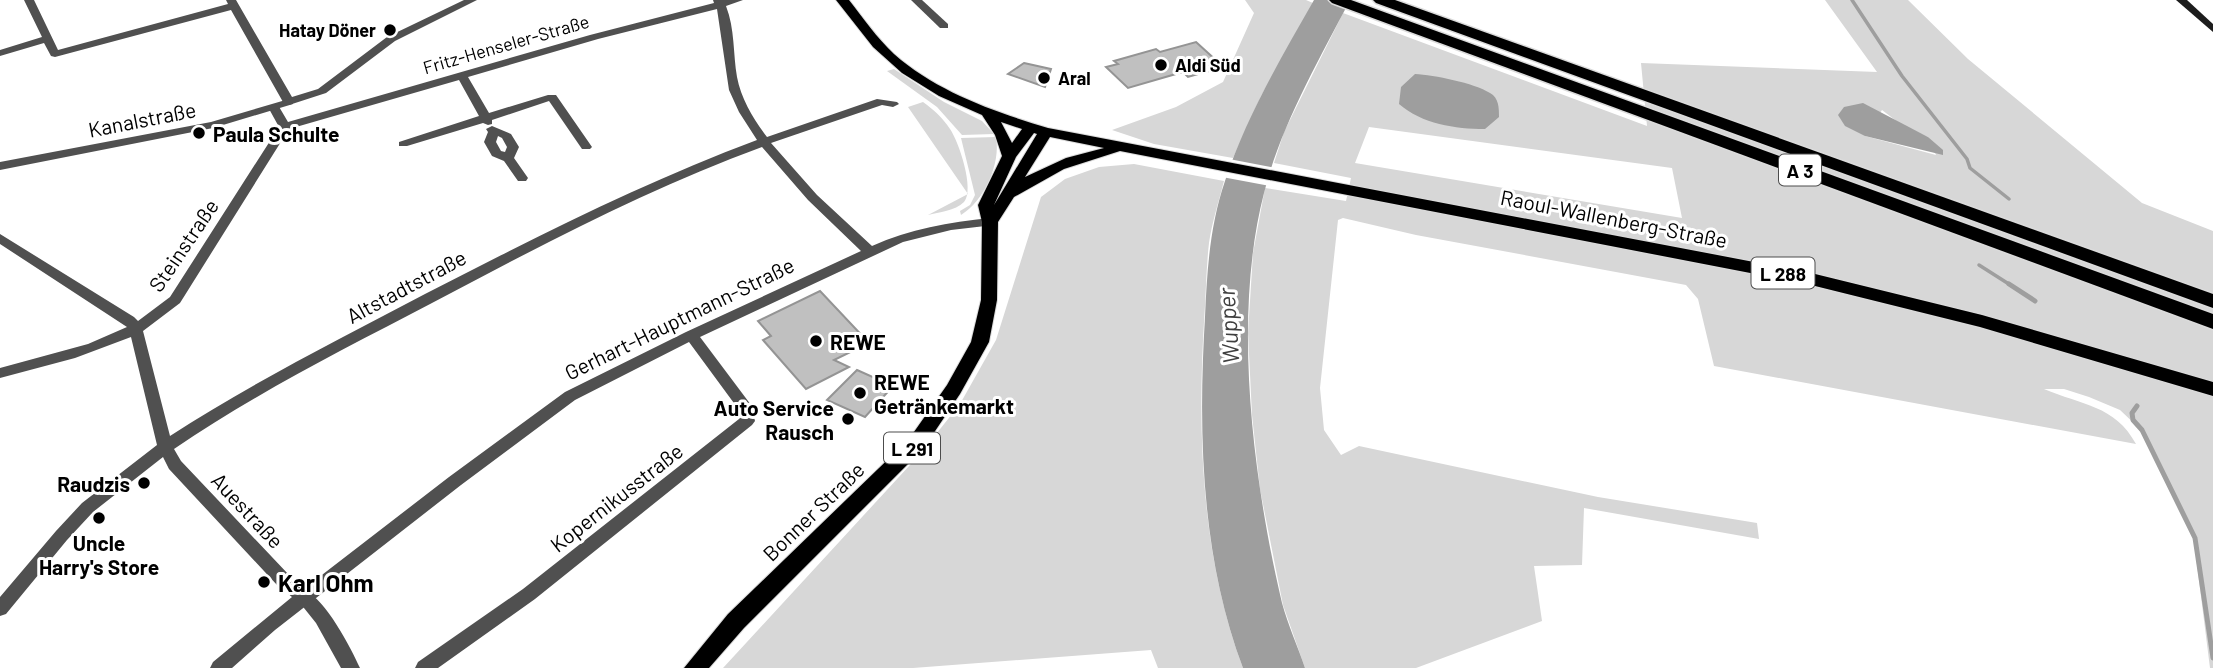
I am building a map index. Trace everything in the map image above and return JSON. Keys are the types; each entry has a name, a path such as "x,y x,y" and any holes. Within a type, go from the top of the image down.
{"highway":[{"name":"A 3","path":"1337,0 1387,8 2213,300"},
{"name":"A 3","path":"1387,8 2213,322"}],"main road":[{"name":"L 288","path":"842,0 880,47 899,64 934,86 1038,130 1122,148"},
{"path":"2181,0 2213,29"},
{"path":"986,110 1002,135 1009,156"},
{"path":"990,222 1002,207 1038,130"},
{"name":"Bonner Straße","path":"695,668 736,621 916,444 954,389 980,342 989,300 990,222 986,205 1009,156 1038,130"},
{"path":"1008,194 1037,173 1060,163 1122,148"},
{"name":"Raoul-Wallenberg-Straße","path":"1122,148 1739,265 1872,293 2104,356 2213,389"}],"street":[{"path":"29,0 55,54 64,54 233,3 274,71 289,102 322,91 391,39 472,0"},
{"name":"Fritz-Henseler-Straße","path":"285,127 719,2 738,0"},
{"path":"916,0 944,26"},
{"path":"719,2 734,86 749,117 818,205 869,251"},
{"path":"0,53 49,44"},
{"path":"462,76 490,125 489,142 496,153 508,158 522,178"},
{"path":"403,144 490,125 552,97 586,147"},
{"name":"Altstadtstraße","path":"0,609 71,524 102,495 165,447 290,370 473,275 651,188 766,142 881,101 893,104"},
{"name":"Kanalstraße","path":"0,166 213,125 289,102"},
{"path":"274,107 285,127"},
{"name":"Steinstraße","path":"0,373 92,348 136,329 160,314 175,300 285,127"},
{"name":"Gerhart-Hauptmann-Straße","path":"219,668 455,481 570,396 869,251 913,234 990,222"},
{"path":"0,238 128,320 136,329 165,447"},
{"name":"Kopernikusstraße","path":"425,668 529,594 740,428 748,418 746,409 691,335"},
{"name":"Auestraße","path":"165,447 175,465 322,618 351,668"}],"shaded area":[{"path":"1245,0 1306,0 1313,3 1261,96 1233,158 1154,144 1112,130 1176,107 1223,82 1254,13"},
{"path":"1825,0 1908,0 1968,59 2142,203 2213,231 2213,668 2210,668 2193,533 2140,429 2120,410 2064,389 2044,389 2107,414 2128,431 2136,444 1714,366 1698,299 1686,285 1416,235 1343,218 1338,220 1320,388 1324,430 1341,455 1359,446 1598,497 1757,523 1759,539 1584,508 1582,565 1534,566 1542,621 1416,668 1305,668 1283,605 1260,489 1252,415 1248,333 1253,253 1265,188 1346,201 1351,178 1274,163 1284,132 1343,13 1647,126 1641,63 1877,72","holes":["1882,110 1899,123 1928,137 1936,155 1865,136","1369,127 1672,168 1682,218 1355,163"]},
{"path":"894,69 944,102 982,121 994,134 962,135 937,107 887,71"},
{"path":"923,102 941,117 954,135 965,166 967,193 908,107"},
{"path":"996,137 996,159 989,181 977,201 961,215 960,211 970,205 975,195 961,138"},
{"path":"1134,164 1224,181 1208,253 1202,365 1202,453 1211,541 1219,584 1229,627 1243,668 1158,668 1151,650 913,668 723,668 921,453 960,404 996,340 1041,197 1065,179 1099,167"},
{"path":"967,194 964,202 956,207 928,215"}],"water":[{"name":"Wupper","path":"1314,0 1350,0 1301,94 1271,168 1254,241 1248,345 1250,398 1262,504 1282,603 1305,668 1243,668 1218,583 1206,494 1202,405 1208,265 1216,214 1243,134"},
{"path":"1415,74 1454,80 1483,89 1497,100 1499,117 1485,129 1462,128 1428,121 1408,111 1399,104 1401,87"},
{"path":"1863,103 1928,137 1943,150 1943,155 1865,136 1845,126 1838,115 1844,107"}],"pier":[{"path":"1229,159 1276,168 1270,186 1222,177"}],"building":[{"name":"Aldi Süd","path":"1196,42 1218,62 1204,66 1209,71 1188,77 1183,72 1128,88 1106,67 1118,64 1114,61 1156,49 1160,52"},
{"path":"1024,63 1051,69 1045,87 1008,74"},
{"name":"REWE","path":"820,291 869,343 834,360 849,367 806,389 763,340 771,336 758,321"},
{"name":"REWE Getränkemarkt","path":"857,370 893,386 865,417 827,400"}],"waterway":[{"path":"1852,0 1902,76 1967,159 1970,168 2009,199"},
{"path":"1979,265 2012,286"},
{"path":"2009,284 2035,301"},
{"path":"2137,406 2132,413 2133,420 2142,430 2195,538 2213,658"}],"place":[{"name":"Hatay Döner","path":"390,30"},
{"name":"Aldi Süd","path":"1161,65"},
{"name":"Aral","path":"1044,78"},
{"name":"Paula Schulte","path":"199,133"},
{"name":"REWE","path":"816,341"},
{"name":"REWE Getränkemarkt","path":"860,393"},
{"name":"Auto Service Rausch","path":"848,419"},
{"name":"Raudzis","path":"144,483"},
{"name":"Uncle Harry's Store","path":"99,518"},
{"name":"Karl Ohm","path":"264,582"}]}
